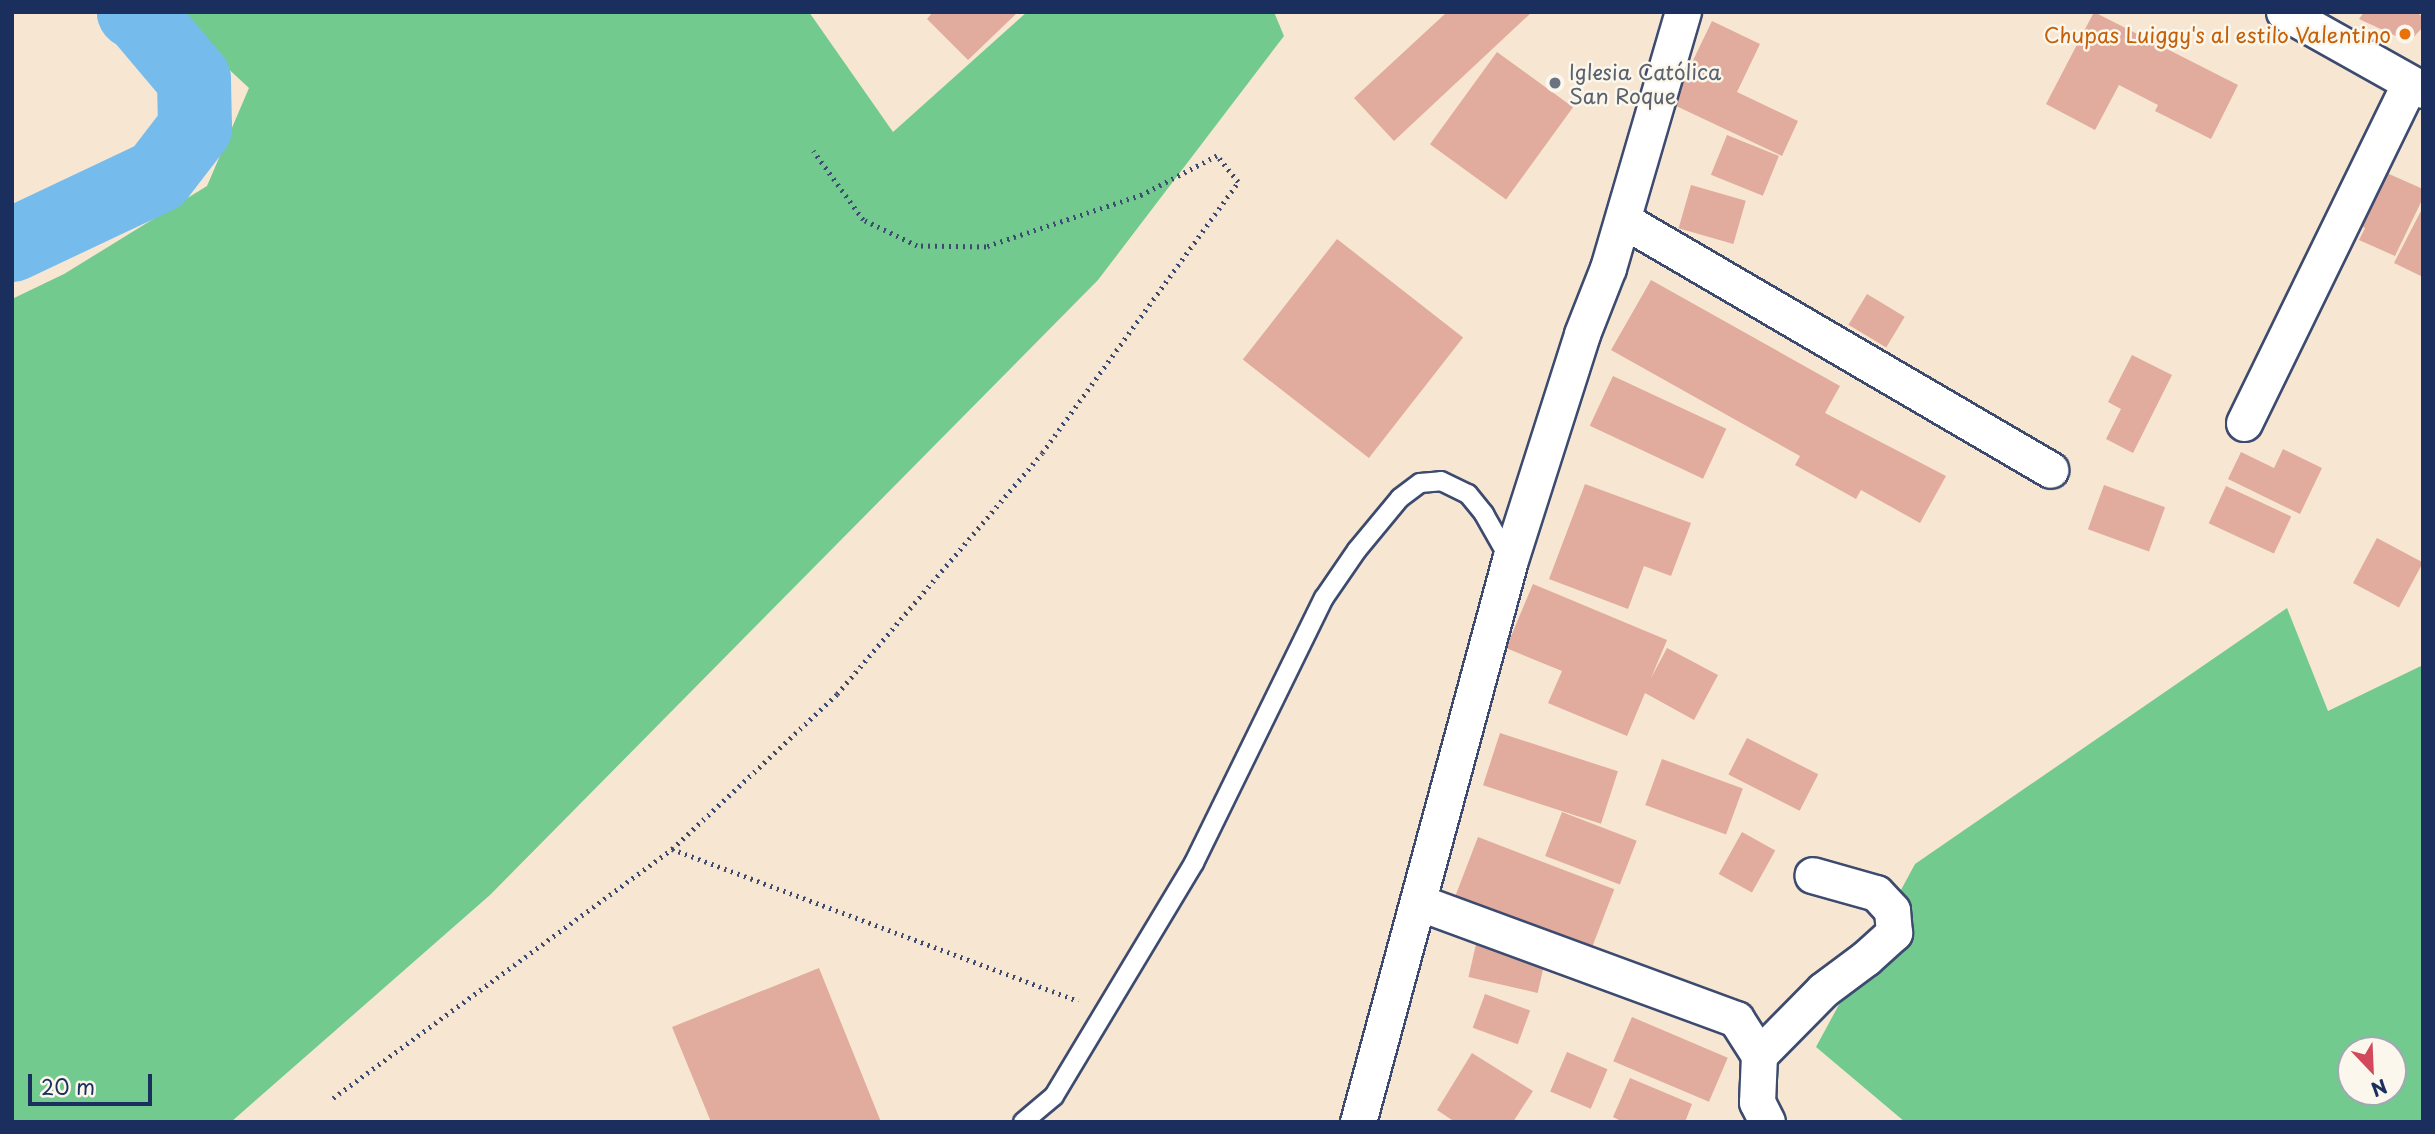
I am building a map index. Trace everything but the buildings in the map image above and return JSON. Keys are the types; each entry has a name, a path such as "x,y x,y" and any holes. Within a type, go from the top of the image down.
{"street":[{"path":"1358,1122 1510,560 1582,334 1608,268 1683,12"},
{"path":"2244,423 2416,86 2284,12"},
{"path":"1623,220 2050,470"},
{"path":"1759,1055 1823,990 1894,933 1892,910 1886,900 1876,893 1812,875"},
{"path":"1418,902 1736,1019 1759,1055 1757,1102 1768,1122"}],"lane":[{"path":"1023,1122 1054,1096 1194,863 1324,598 1357,550 1400,498 1420,483 1441,481 1468,494 1484,514 1510,560"}],"path":[{"path":"333,1098 671,849 837,694 1042,453 1238,182 1217,156 1142,195 986,247 917,246 863,220 813,151"},
{"path":"671,849 1105,1012"}],"green space":[{"path":"167,12 809,12 893,132 1027,12 1274,12 1284,36 1098,280 490,895 231,1122 12,1122 12,299 64,274 207,186 249,88"},
{"path":"2287,608 2328,711 2423,665 2423,1122 1905,1122 1816,1047 1915,864"}],"waterway":[{"path":"12,245 158,176 195,128 194,79 140,15 134,12"}],"place":[{"name":"Chupas Luiggy's al estilo Valentino","path":"2405,34"},
{"name":"Iglesia Católica San Roque","path":"1555,83"}]}
